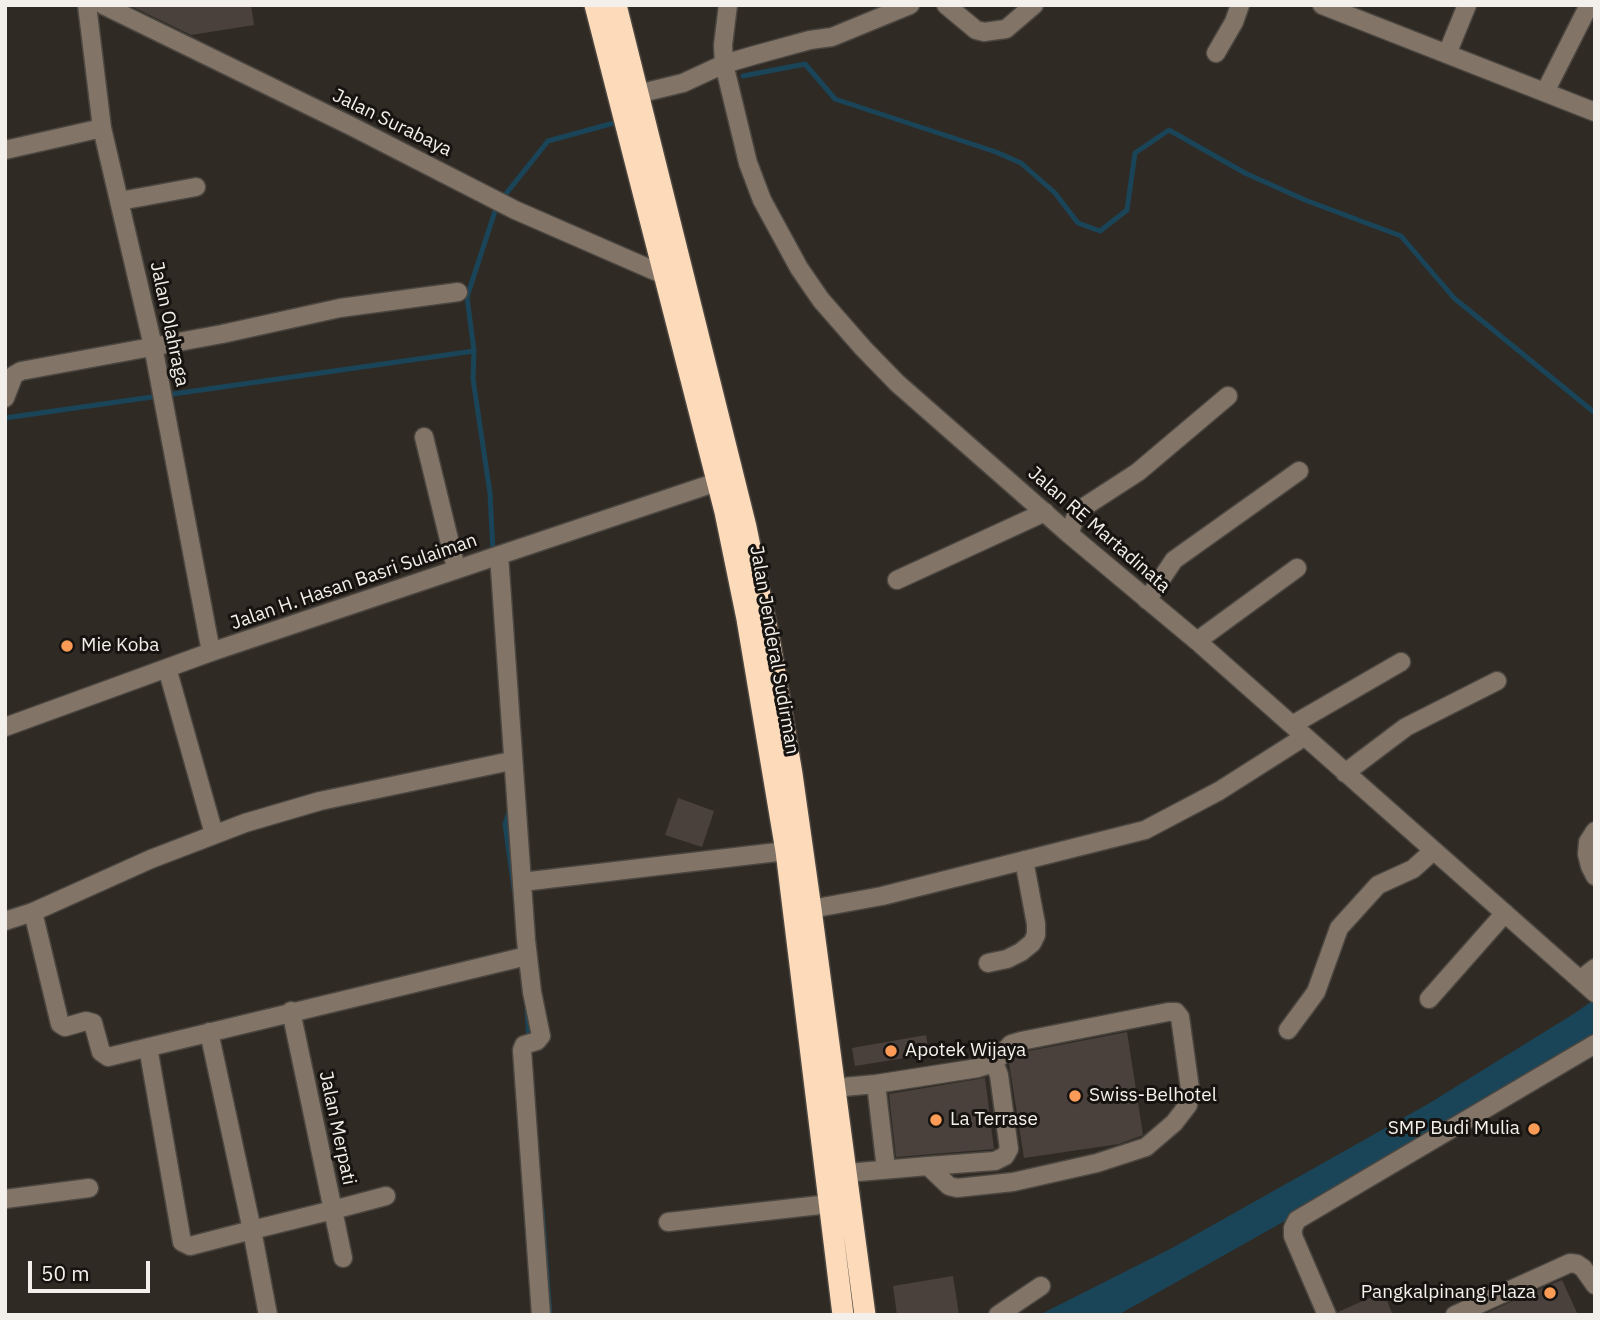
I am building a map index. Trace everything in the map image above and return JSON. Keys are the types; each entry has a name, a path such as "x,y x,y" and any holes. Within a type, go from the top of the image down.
{"highway":[{"name":"Jalan Jenderal Sudirman","path":"596,5 630,96 760,592 784,724 811,909 865,1315"},
{"name":"Jalan Jenderal Sudirman","path":"616,5 630,96 664,275 717,482 747,619 786,851 843,1315"}],"street":[{"name":"Jalan Olahraga","path":"87,5 102,128 153,346 211,652"},
{"name":"Jalan Surabaya","path":"103,5 515,210 664,275"},
{"name":"Jalan RE Martadinata","path":"728,5 723,45 724,64 748,163 762,200 799,268 821,300 897,383 1069,534 1197,641 1505,913 1588,974 1595,993"},
{"path":"630,96 683,83 724,64 832,37 910,5"},
{"path":"946,5 976,30 984,32 1006,29 1034,5"},
{"path":"1216,52 1240,5"},
{"path":"1322,5 1356,12 1447,54 1595,112"},
{"path":"1447,54 1467,5"},
{"path":"1545,92 1589,5"},
{"path":"5,150 102,128"},
{"path":"120,201 196,187"},
{"path":"5,398 17,372 222,334 340,308 458,292"},
{"path":"1069,534 1077,513 1138,472 1228,396"},
{"path":"424,437 456,568"},
{"path":"1147,600 1174,560 1299,471"},
{"name":"Jalan H. Hasan Basri Sulaiman","path":"5,726 456,568 717,482"},
{"path":"897,580 1045,512"},
{"path":"494,556 506,762 523,882 522,957 541,1031 541,1035 522,1053 541,1315"},
{"path":"1197,641 1297,568"},
{"path":"811,909 881,896 1154,827 1219,792 1298,731 1401,662"},
{"path":"167,668 214,834"},
{"path":"1345,773 1406,727 1497,681"},
{"path":"5,921 33,912 214,834 320,801 506,762"},
{"path":"1595,831 1588,842 1587,854 1595,876"},
{"path":"523,882 786,851"},
{"path":"1288,1030 1316,992 1339,928 1378,885 1413,869 1433,851"},
{"path":"988,963 1007,959 1021,952 1032,943 1035,936 1036,925 1024,860"},
{"path":"33,912 60,1024 65,1027 86,1021 93,1023 101,1052 105,1057 522,957"},
{"path":"1429,999 1505,913"},
{"name":"Jalan Merpati","path":"148,1047 182,1242 190,1246 333,1210 290,1011"},
{"path":"814,1090 876,1084 978,1068 994,1063 1011,1044 1168,1012 1176,1012 1180,1017 1190,1088 1188,1105 1162,1135 1146,1147 1097,1163 1013,1182 957,1188 949,1186 928,1166"},
{"path":"209,1032 268,1315"},
{"path":"1327,1315 1293,1236 1297,1220 1595,1044"},
{"path":"848,1173 995,1161 1004,1156 1009,1149 999,1075 994,1063"},
{"path":"876,1084 886,1169"},
{"path":"5,1199 89,1188"},
{"path":"343,1258 333,1210 386,1196"},
{"path":"668,1222 829,1204"},
{"path":"1455,1315 1570,1263 1583,1268 1595,1285"},
{"path":"998,1315 1041,1286"}],"water":[{"path":"1595,999 1595,1041 1290,1218 1118,1315 1039,1315 1172,1248 1428,1104"}],"building":[{"path":"129,5 251,5 254,25 191,35"},
{"path":"678,798 714,811 702,847 665,835"},
{"name":"Swiss-Belhotel","path":"1127,1032 1143,1135 1119,1144 1024,1158 1009,1063 1017,1054 1024,1052"},
{"name":"Apotek Wijaya","path":"926,1035 929,1054 855,1066 852,1048"},
{"name":"La Terrase","path":"985,1078 994,1149 896,1157 889,1094"},
{"path":"953,1276 959,1315 897,1315 893,1286"},
{"name":"Pangkalpinang Plaza","path":"1562,1280 1578,1315 1483,1315 1521,1297"},
{"path":"1383,1292 1393,1315 1338,1315 1338,1312"}],"waterway":[{"path":"743,76 805,64 835,99 996,152 1021,163 1055,193 1078,223 1100,231 1127,210 1135,153 1169,130 1245,173 1305,200 1401,236 1454,298 1595,413"},
{"path":"493,552 490,493 473,379 474,351 467,297 497,205 548,141 614,123"},
{"path":"5,418 474,351"},
{"path":"510,809 505,824 515,896"},
{"path":"527,1010 529,1039"},
{"path":"542,1209 550,1315"}],"place":[{"name":"Mie Koba","path":"67,646"},
{"name":"Apotek Wijaya","path":"891,1051"},
{"name":"Swiss-Belhotel","path":"1075,1096"},
{"name":"La Terrase","path":"936,1120"},
{"name":"SMP Budi Mulia","path":"1534,1129"},
{"name":"Pangkalpinang Plaza","path":"1550,1293"}]}
